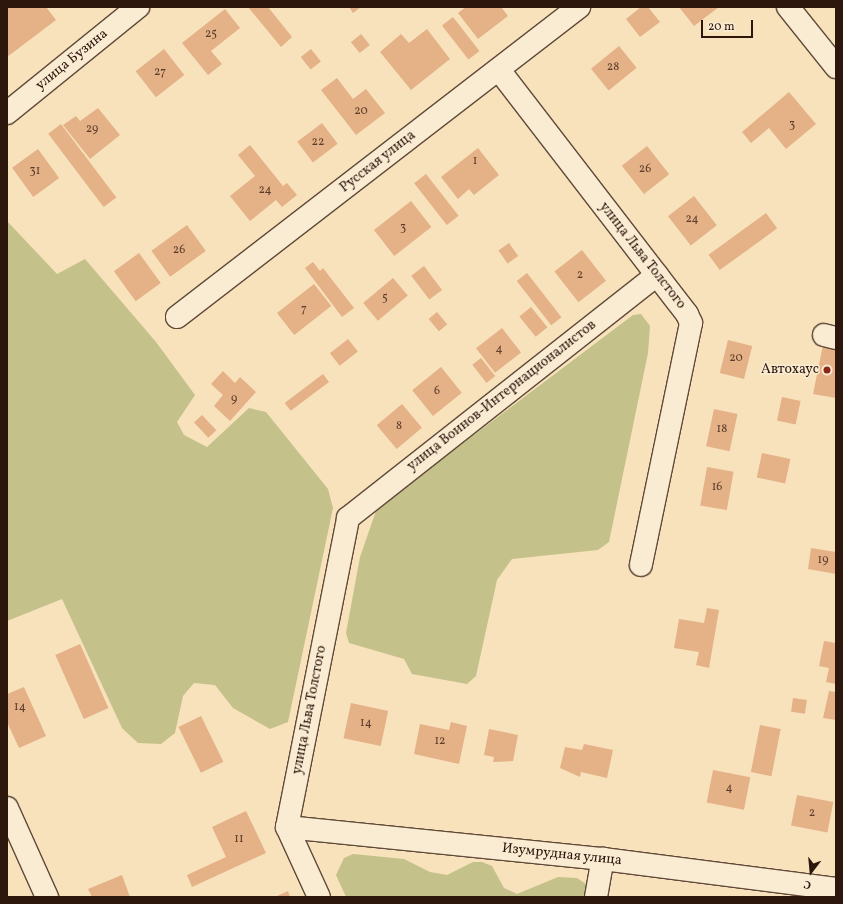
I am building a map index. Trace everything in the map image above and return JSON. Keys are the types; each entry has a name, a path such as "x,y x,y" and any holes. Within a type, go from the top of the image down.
{"street":[{"name":"улица Бузина","path":"7,113 138,7"},
{"name":"Русская улица","path":"177,317 579,7"},
{"path":"788,7 836,67"},
{"name":"улица Льва Толстого","path":"499,70 687,314 690,330 641,565"},
{"name":"улица Воинов-Интернационалистов","path":"348,518 657,275"},
{"name":"улица Льва Толстого","path":"287,827 348,518"},
{"path":"7,808 47,897"},
{"path":"287,827 319,897"},
{"name":"Изумрудная улица","path":"287,827 835,884"},
{"path":"596,897 603,859"}],"shaded area":[{"path":"7,221 57,274 85,259 156,342 195,395 177,422 184,435 207,447 249,408 266,412 328,489 333,508 288,722 270,729 233,708 215,685 194,683 183,696 175,733 161,744 138,743 122,728 62,599 7,621"},
{"path":"641,314 650,326 648,353 609,542 598,550 512,559 497,580 476,676 467,684 412,674 404,659 349,643 346,633 360,557 377,508 633,315"},
{"path":"353,854 404,859 430,872 447,875 473,862 482,862 492,866 504,888 517,894 558,877 577,878 586,884 587,892 586,897 346,897 336,875 344,858"}],"building":[{"path":"7,7 46,7 56,20 7,57"},
{"path":"248,7 268,7 292,37 281,47"},
{"path":"349,7 361,7 353,13"},
{"path":"466,7 501,7 508,16 478,39 458,13"},
{"path":"641,7 648,7 660,22 640,37 626,19"},
{"path":"679,7 719,7 694,26"},
{"path":"225,9 240,28 211,51 222,64 208,75 182,43"},
{"path":"453,17 479,51 468,60 442,26"},
{"path":"427,29 450,59 411,90 380,52 401,34 409,43"},
{"path":"361,34 370,45 360,53 351,42"},
{"path":"619,46 637,68 609,90 591,69"},
{"path":"164,49 184,75 156,97 136,71"},
{"path":"311,49 321,62 311,70 301,57"},
{"path":"337,78 353,99 366,89 385,113 356,135 321,90"},
{"path":"789,92 816,124 786,149 769,128 751,143 742,132"},
{"path":"98,108 120,135 90,159 63,125 76,116 80,121"},
{"path":"322,123 338,144 313,162 297,142"},
{"path":"61,124 116,197 104,207 48,134"},
{"path":"250,145 283,186 287,183 297,195 282,207 276,200 250,221 230,196 255,176 238,155"},
{"path":"647,146 669,174 644,194 622,166"},
{"path":"478,148 499,175 474,195 469,189 458,199 441,177"},
{"path":"38,149 59,178 33,197 12,168"},
{"path":"426,174 459,216 447,225 414,183"},
{"path":"694,196 717,225 691,245 668,216"},
{"path":"411,201 431,227 394,256 374,230"},
{"path":"766,213 777,228 720,270 709,255"},
{"path":"187,225 206,251 170,277 151,251"},
{"path":"509,243 518,256 508,264 498,250"},
{"path":"582,250 606,281 578,302 554,272"},
{"path":"139,253 161,283 136,301 114,271"},
{"path":"313,262 320,271 323,268 354,308 342,317 305,268"},
{"path":"424,266 442,290 429,300 411,276"},
{"path":"527,273 561,317 551,325 517,281"},
{"path":"393,278 408,296 378,321 363,303"},
{"path":"314,284 331,306 294,335 277,313"},
{"path":"531,307 547,327 536,337 519,316"},
{"path":"437,312 447,324 439,331 429,319"},
{"path":"502,328 521,352 495,373 476,348"},
{"path":"348,339 358,352 340,366 330,353"},
{"path":"728,340 752,346 744,379 720,373"},
{"name":"Автохаус","path":"823,345 836,347 836,398 813,394"},
{"path":"481,358 495,376 486,383 472,365"},
{"path":"441,367 462,393 433,416 412,390"},
{"path":"223,371 235,383 240,377 256,392 230,421 214,406 223,395 211,384"},
{"path":"323,374 329,382 291,411 285,403"},
{"path":"782,397 801,401 796,424 777,420"},
{"path":"402,404 422,428 397,449 377,425"},
{"path":"714,409 737,414 730,451 706,446"},
{"path":"202,415 216,430 208,438 194,423"},
{"path":"762,453 790,459 785,483 757,477"},
{"path":"707,467 734,472 727,510 700,505"},
{"path":"811,548 836,552 836,574 808,569"},
{"path":"707,608 719,610 709,668 696,665 699,652 674,648 679,619 704,623"},
{"path":"824,641 836,643 836,684 826,682 829,668 819,666"},
{"path":"80,644 108,708 84,719 55,655"},
{"path":"24,687 46,736 19,748 7,722 7,694"},
{"path":"829,691 836,692 836,720 823,718"},
{"path":"793,698 807,700 805,714 791,712"},
{"path":"351,703 388,711 381,746 344,738"},
{"path":"201,716 223,762 201,773 179,727"},
{"path":"451,722 467,726 459,764 414,754 420,724 449,730"},
{"path":"760,725 781,729 771,776 751,772"},
{"path":"489,729 518,735 513,761 493,762 494,757 484,755"},
{"path":"584,744 613,750 607,778 581,772 580,777 560,768 565,747 582,750"},
{"path":"713,770 750,777 744,810 707,802"},
{"path":"797,795 833,802 827,832 791,825"},
{"path":"246,811 266,853 192,887 187,875 226,857 212,827"},
{"path":"122,875 130,897 92,897 88,889"},
{"path":"288,891 290,897 275,897"}],"place":[{"name":"Автохаус","path":"827,370"}]}
